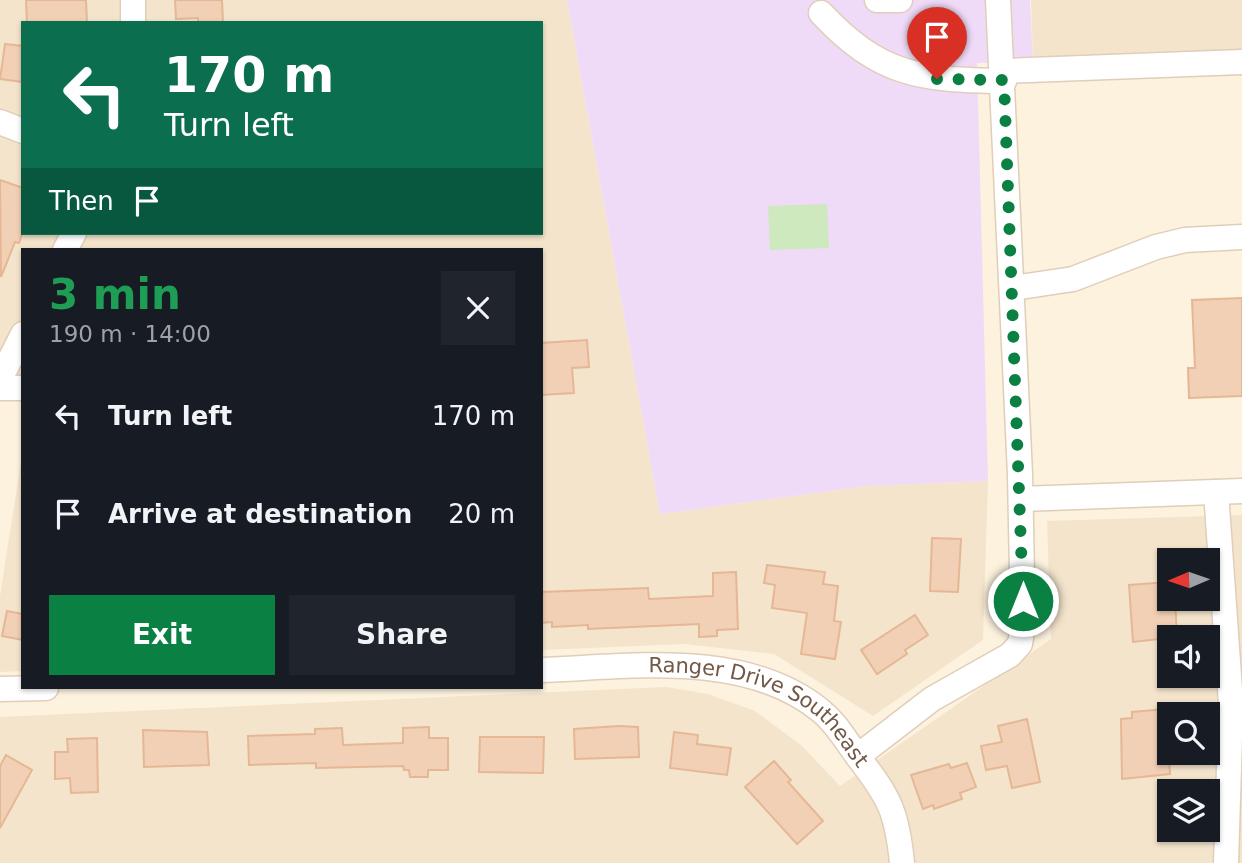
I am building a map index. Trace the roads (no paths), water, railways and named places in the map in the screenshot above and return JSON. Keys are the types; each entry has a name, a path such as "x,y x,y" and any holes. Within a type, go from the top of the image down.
{"street":[{"path":"133,0 134,21"},
{"path":"877,0 900,0"},
{"path":"858,756 932,699 1010,655 1020,644 1023,613 1021,499 998,0"},
{"path":"821,13 864,52 890,67 922,77 1003,76 1242,62"},
{"path":"0,122 21,130"},
{"path":"1013,288 1073,279 1175,243 1242,237"},
{"path":"0,379 21,338"},
{"path":"0,388 21,388"},
{"path":"1021,499 1242,491"},
{"path":"1216,492 1231,704 1226,863"},
{"name":"Ranger Drive Southeast","path":"543,670 668,666 727,671 759,679 803,698 823,712 879,782 892,807 902,863"},
{"path":"0,689 21,689"}]}
